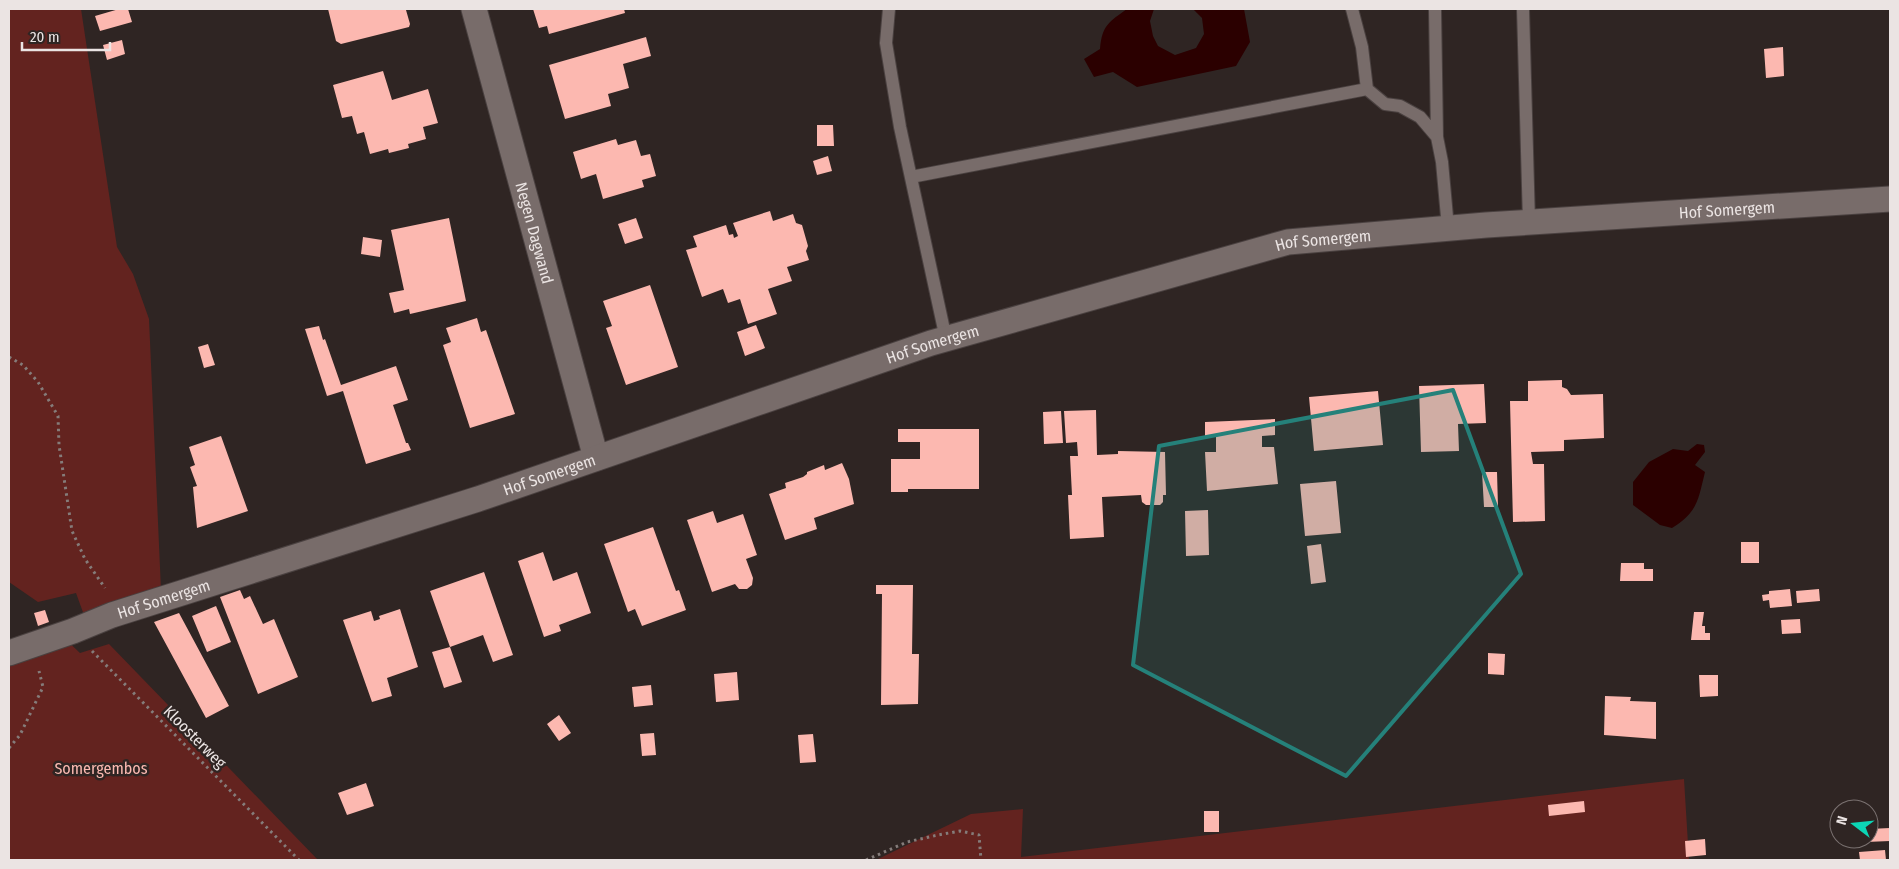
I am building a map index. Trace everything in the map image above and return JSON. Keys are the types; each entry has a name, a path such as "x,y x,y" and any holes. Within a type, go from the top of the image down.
{"street":[{"name":"Negen Dagwand","path":"474,9 596,458"},
{"name":"Hof Somergem","path":"20,650 112,615 478,499 946,339 1288,242 1529,222 1890,199"}],"lane":[{"path":"889,9 886,43 911,177 946,339"},
{"path":"1352,9 1362,47 1366,89 1385,104 1400,106 1420,116 1437,137"},
{"path":"1435,9 1437,137 1442,162 1448,228"},
{"path":"1523,9 1529,222"},
{"path":"911,177 1366,89"}],"path":[{"path":"9,357 23,366 38,382 58,416 59,445 72,532 84,559 104,586 112,615"},
{"name":"Kloosterweg","path":"72,631 299,860"},
{"path":"9,748 20,735 43,687 20,650"},
{"path":"866,860 907,842 960,831 978,835 981,860"}],"highlighted area":[{"path":"1453,390 1521,574 1346,776 1133,665 1159,446"}],"green space":[{"path":"9,9 81,9 117,247 133,274 149,319 161,590 84,615 76,593 38,602 9,582"},
{"name":"Somergembos","path":"59,633 80,653 109,644 318,860 9,860 9,649"},
{"path":"1684,779 1689,860 876,860 971,814 1023,809 1021,857"}],"shaded area":[{"path":"1127,9 1154,9 1150,21 1153,36 1158,46 1175,55 1196,48 1204,34 1202,18 1193,9 1244,9 1250,42 1236,66 1137,87 1113,72 1094,77 1084,59 1100,49 1105,29 1115,17"},
{"path":"1697,444 1704,445 1705,452 1695,465 1705,472 1696,504 1681,522 1672,528 1660,525 1633,505 1633,482 1649,462 1673,449 1688,451"}],"building":[{"path":"119,9 128,9 132,22 100,31 95,16"},
{"path":"328,9 406,10 410,24 409,27 341,44 336,41"},
{"path":"533,9 624,9 625,13 549,34 547,26 539,28"},
{"path":"646,37 651,56 623,64 629,88 608,94 611,106 565,119 549,65"},
{"path":"122,40 125,54 107,60 103,45"},
{"path":"1783,47 1784,76 1766,78 1764,49"},
{"path":"383,71 392,100 428,89 438,123 423,127 426,139 408,144 409,148 389,153 388,149 370,154 364,132 357,134 352,116 342,118 333,85"},
{"path":"817,125 833,125 834,146 817,146"},
{"path":"616,139 618,145 636,140 641,156 650,154 656,176 642,180 644,187 603,199 596,174 581,179 573,152"},
{"path":"828,156 832,171 817,175 813,161"},
{"path":"770,211 773,221 793,214 796,223 802,225 808,246 806,251 809,260 787,267 792,281 768,289 777,314 748,324 740,299 728,303 723,289 702,297 686,250 697,247 693,236 726,225 729,235 733,234 734,238 738,236 733,223"},
{"path":"449,218 466,301 410,314 409,309 394,313 389,293 404,290 391,230"},
{"path":"636,218 643,238 625,244 618,224"},
{"path":"363,237 382,240 380,257 361,254"},
{"path":"650,285 678,367 626,385 606,328 612,326 603,301"},
{"path":"477,318 481,332 486,330 515,414 470,428 443,345 451,342 446,328"},
{"path":"756,325 765,348 745,356 737,332"},
{"path":"319,326 341,385 396,366 408,400 393,405 406,443 408,443 411,450 366,464 343,391 327,396 305,329"},
{"path":"208,344 215,365 204,368 198,347"},
{"path":"1562,380 1562,387 1567,389 1571,395 1603,394 1604,438 1564,440 1564,451 1531,452 1533,464 1544,464 1545,521 1513,522 1510,401 1528,401 1528,381"},
{"path":"1484,384 1486,423 1458,424 1459,451 1421,452 1419,386"},
{"path":"1378,391 1383,445 1314,451 1309,397"},
{"path":"1096,410 1097,455 1118,454 1118,451 1165,452 1166,495 1163,495 1163,502 1160,505 1146,505 1142,502 1141,495 1102,497 1104,537 1070,539 1068,495 1072,495 1070,456 1078,456 1077,442 1066,443 1064,411"},
{"path":"1061,411 1063,443 1044,444 1043,412"},
{"path":"1275,419 1275,435 1262,436 1262,447 1274,447 1278,484 1207,491 1205,452 1216,452 1216,437 1205,437 1205,422"},
{"path":"898,429 979,429 979,489 908,489 908,492 891,492 891,459 920,459 920,442 898,442"},
{"path":"221,436 248,511 197,528 193,487 197,486 190,467 195,465 189,447"},
{"path":"842,463 849,479 854,504 814,518 817,529 785,540 769,494 786,488 785,483 803,477 807,472 824,465 825,470"},
{"path":"1482,472 1497,472 1498,507 1484,507"},
{"path":"1336,481 1341,533 1305,536 1300,484"},
{"path":"1208,510 1209,555 1186,556 1185,511"},
{"path":"713,511 717,523 743,514 757,555 746,559 753,578 752,585 747,589 739,589 735,584 712,592 687,520"},
{"path":"653,527 676,591 679,590 686,610 642,626 635,609 628,612 604,544"},
{"path":"1741,542 1759,542 1759,563 1741,563"},
{"path":"1321,544 1326,582 1311,584 1307,546"},
{"path":"543,552 553,581 577,572 591,613 559,625 561,631 544,637 518,561"},
{"path":"1621,563 1644,563 1644,569 1653,569 1653,581 1620,581"},
{"path":"484,572 513,655 493,662 483,635 450,647 430,591"},
{"path":"876,585 913,585 912,654 919,654 918,704 881,705 882,594 876,594"},
{"path":"1790,589 1792,606 1770,608 1769,600 1763,601 1762,595 1769,594 1769,591"},
{"path":"1819,589 1820,601 1797,603 1796,591"},
{"path":"240,590 244,599 250,596 263,624 274,619 298,677 258,694 220,597"},
{"path":"216,606 231,642 207,652 192,616"},
{"path":"400,609 418,667 387,678 392,696 372,702 343,620 371,611 374,621 380,619 379,616"},
{"path":"45,610 49,622 38,626 34,613"},
{"path":"1694,612 1704,612 1702,626 1705,626 1705,633 1710,633 1710,640 1691,640"},
{"path":"179,613 229,706 206,718 154,622"},
{"path":"1800,619 1801,633 1782,634 1781,620"},
{"path":"450,647 462,682 444,688 432,652"},
{"path":"1488,653 1505,654 1504,675 1488,674"},
{"path":"737,672 739,700 716,702 714,674"},
{"path":"1699,675 1718,675 1718,696 1700,697"},
{"path":"651,685 653,705 634,707 632,687"},
{"path":"1605,696 1631,697 1630,701 1656,702 1656,739 1604,735"},
{"path":"559,715 571,733 559,741 547,724"},
{"path":"654,733 656,755 642,756 640,734"},
{"path":"813,734 816,762 800,763 798,735"},
{"path":"366,783 374,806 347,815 338,793"},
{"path":"1584,801 1585,812 1549,816 1548,805"},
{"path":"1204,811 1219,811 1219,832 1204,832"},
{"path":"1890,828 1890,841 1879,841 1879,829"},
{"path":"1705,839 1706,855 1686,857 1685,841"},
{"path":"1885,850 1886,860 1860,860 1859,852"}]}
